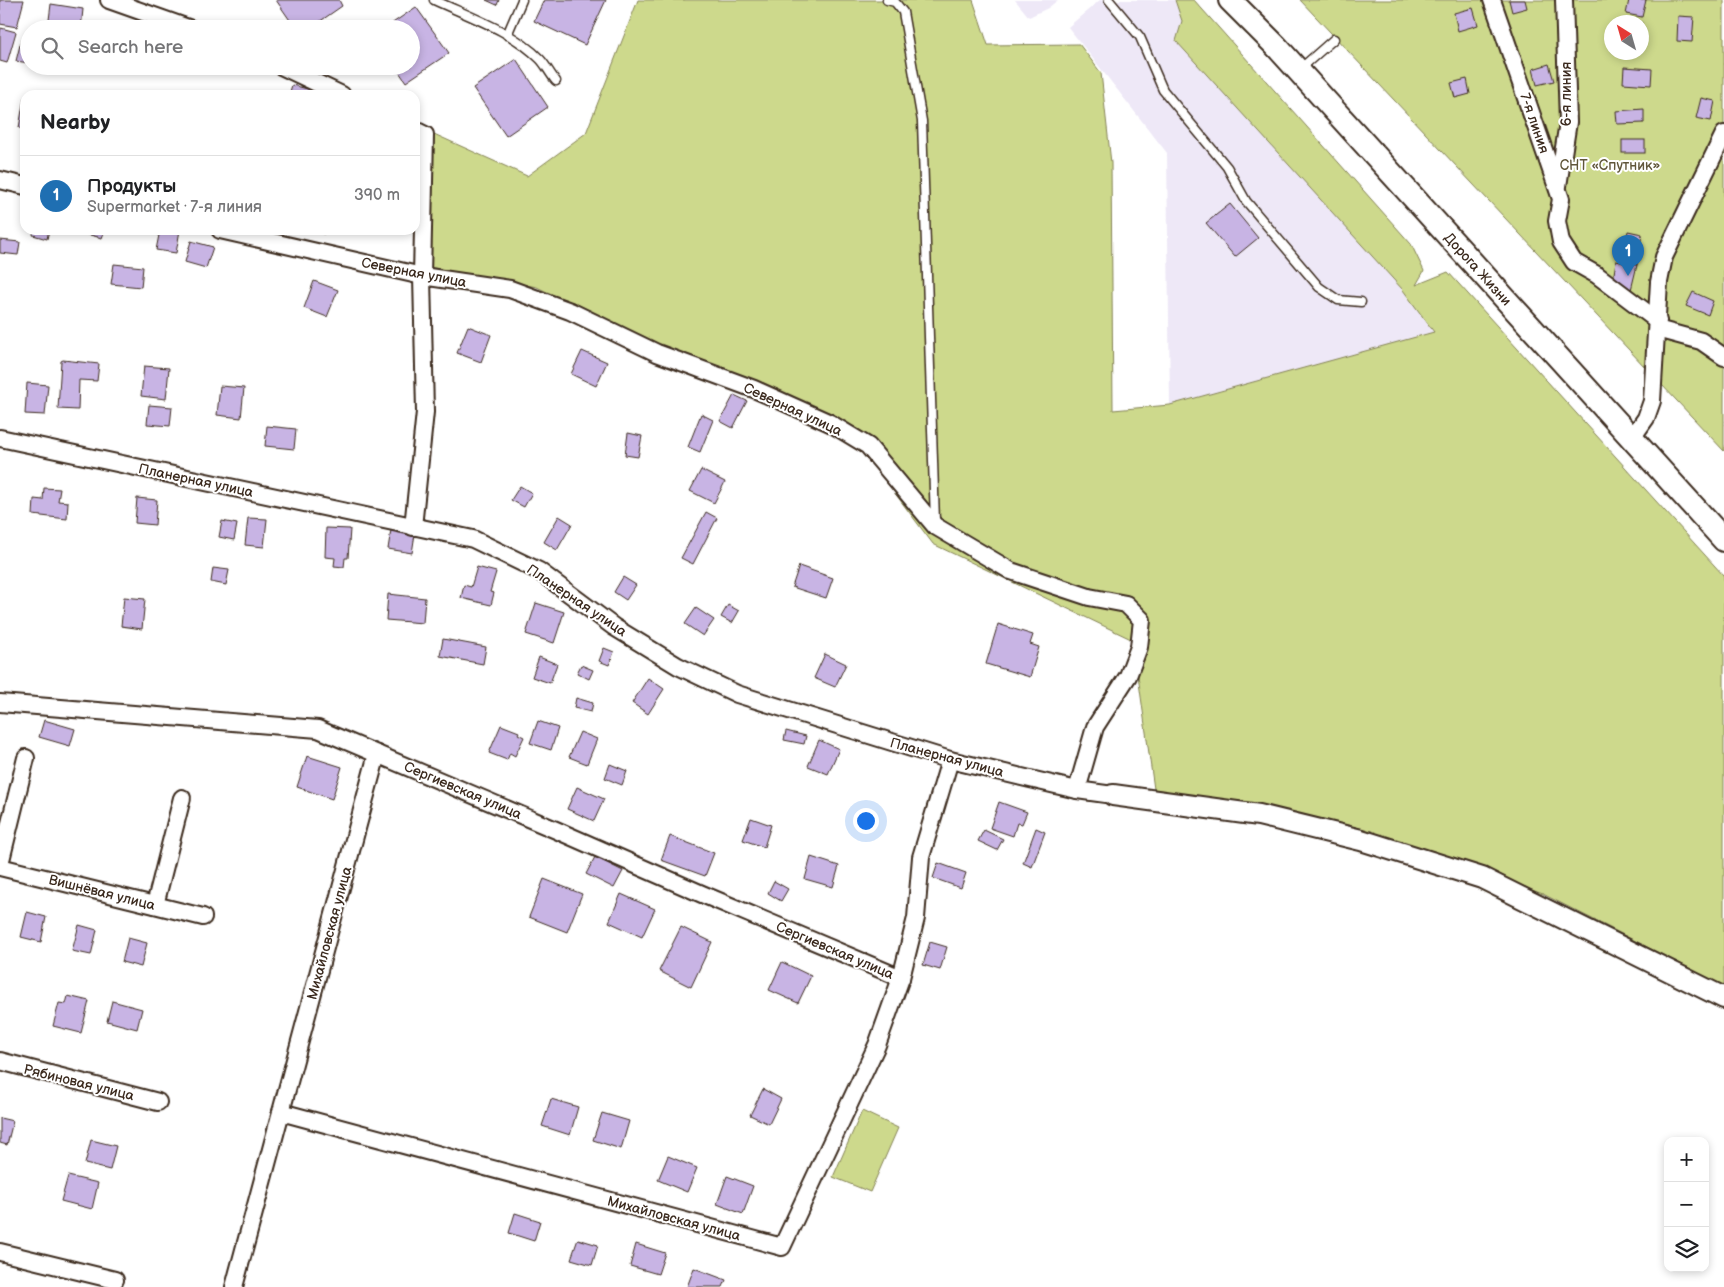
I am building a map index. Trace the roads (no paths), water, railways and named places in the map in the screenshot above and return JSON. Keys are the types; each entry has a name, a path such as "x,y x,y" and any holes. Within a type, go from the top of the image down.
{"main road":[{"name":"Дорога Жизни","path":"1230,0 1298,70 1724,540"}],"street":[{"path":"109,0 166,20"},
{"name":"7-я линия","path":"1492,0 1561,199 1557,221 1561,242 1574,262 1597,275 1657,325"},
{"name":"6-я линия","path":"1557,188 1568,122 1564,0"},
{"path":"300,75 331,90"},
{"path":"413,527 425,412 422,276 426,135 420,132"},
{"path":"1632,438 1646,418 1652,401 1659,282 1664,257 1724,134"},
{"path":"0,180 20,185"},
{"name":"Северная улица","path":"242,235 422,276 510,289 570,311 657,354 754,389 830,423 868,446 936,526 1011,571 1089,598 1126,604 1142,620 1139,647 1128,676 1095,727 1077,790"},
{"path":"1657,325 1700,341 1724,357"},
{"name":"Планерная улица","path":"0,438 473,539 539,571 614,627 678,666 737,694 950,760 1077,790 1113,795"},
{"name":"Сергиевская улица","path":"0,703 318,729 902,978"},
{"name":"Михайловская улица","path":"234,1287 377,754"},
{"path":"0,865 26,758"},
{"path":"902,978 916,918 921,857 950,760"},
{"path":"1113,795 1259,815 1361,840 1482,878 1724,998"},
{"path":"155,905 182,798"},
{"name":"Вишнёвая улица","path":"0,865 203,917"},
{"name":"Михайловская улица","path":"281,1112 782,1247 876,1045 902,978"},
{"name":"Рябиновая улица","path":"0,1061 158,1102"},
{"path":"0,1252 115,1280"}],"lane":[{"path":"434,0 524,45 540,59 556,81"},
{"path":"507,35 522,0"},
{"path":"887,0 895,2 903,12 922,121 936,526"},
{"path":"1109,0 1140,37 1163,90 1227,167 1246,201 1319,287 1338,300 1361,302"},
{"path":"1298,70 1334,39"}],"place":[{"name":"Продукты","path":"1628,276"}],"park label":[{"name":"СНТ «Спутник»","path":"1610,165"}]}
